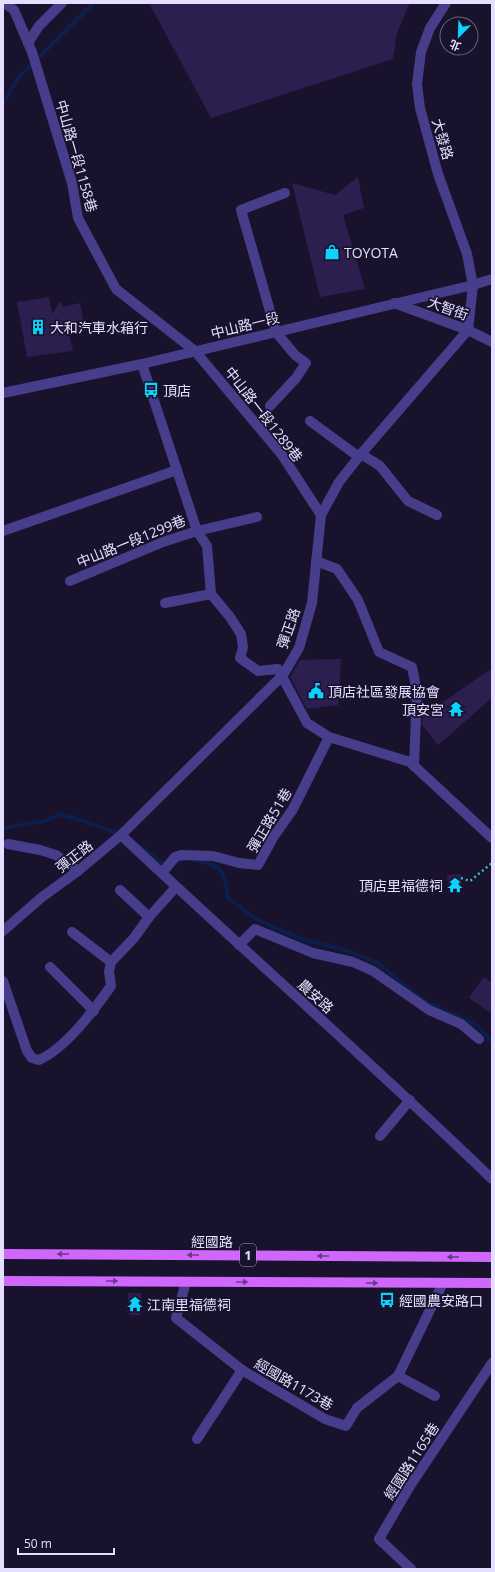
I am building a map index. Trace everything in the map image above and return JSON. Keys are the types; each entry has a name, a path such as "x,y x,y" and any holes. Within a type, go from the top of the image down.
{"main road":[{"name":"經國路","path":"3,1254 492,1257"},
{"name":"1","path":"3,1281 492,1283"}],"street":[{"name":"中山路一段1158巷","path":"4,3 15,7 33,55 72,183 78,218 116,288 195,351"},
{"path":"28,43 39,26 62,3"},
{"name":"大發路","path":"446,3 430,28 421,52 417,84 420,108 438,174 467,254 473,285"},
{"path":"270,406 296,378 306,363 295,355 276,332 241,210 285,193"},
{"name":"中山路一段","path":"3,393 142,364 473,285 492,279"},
{"path":"468,330 473,285"},
{"name":"大智街","path":"393,303 468,330 492,342"},
{"name":"彈正路","path":"3,931 42,897 78,871 121,835 263,693 283,675 299,648 312,603 321,515 339,482 360,455 468,330"},
{"name":"中山路一段1289巷","path":"195,351 282,455 321,515"},
{"name":"中山路一段1299巷","path":"70,581 163,542 197,531 142,364"},
{"path":"310,421 360,455 380,466 408,501 437,515"},
{"path":"3,531 177,470"},
{"path":"257,517 197,531 207,546 211,594 230,617 241,634 243,646 240,658 258,671 278,669 283,675 307,723 329,737 410,762 492,838"},
{"path":"316,561 337,569 358,600 379,652 412,667 417,692 414,766"},
{"path":"165,603 211,594"},
{"name":"彈正路51巷","path":"162,873 175,857 181,854 213,856 239,863 258,865 274,836 293,809 329,737"},
{"name":"農安路","path":"121,835 239,945 410,1100 492,1179"},
{"path":"8,844 40,850 56,856 78,871"},
{"path":"3,981 27,1051 32,1058 39,1060 51,1055 94,1010 111,986 109,971 111,962 134,938 149,917 176,887"},
{"path":"120,890 149,917"},
{"path":"239,945 254,928 313,953 353,962 373,971 429,1010 461,1024 479,1039"},
{"path":"72,932 111,962"},
{"path":"50,967 94,1010"},
{"path":"380,1136 410,1100"},
{"path":"186,1282 176,1318 242,1370 197,1439"},
{"name":"經國路1173巷","path":"242,1370 324,1420 346,1426 358,1408 398,1376 442,1283"},
{"name":"經國路1165巷","path":"412,1569 380,1539 410,1486 492,1363"},
{"path":"398,1376 435,1396"}],"path":[{"path":"461,878 470,881 492,863"}],"building":[{"path":"149,3 410,3 397,33 393,59 211,118"},
{"name":"TOYOTA","path":"358,177 364,208 343,215 365,289 320,297 292,183 335,195"},
{"name":"大和汽車水箱行","path":"49,297 52,314 61,301 63,307 80,303 85,331 69,334 73,351 27,357 17,302"},
{"name":"頂店社區發展協會","path":"341,659 338,705 307,709 290,677 300,660"},
{"name":"頂安宮","path":"492,668 492,698 438,745 422,725 423,716"},
{"name":"頂店里福德祠","path":"461,874 462,892 448,893 447,875"},
{"path":"484,977 492,983 492,1014 469,998"},
{"name":"江南里福德祠","path":"128,1293 141,1293 140,1315 129,1315"}],"waterway":[{"path":"3,104 18,78 94,3"},
{"path":"3,828 45,821 61,814 119,834"},
{"path":"131,840 165,865 173,865 186,858"},
{"path":"194,860 211,864 220,870 225,881 228,898 256,919 301,939 342,949 378,963 424,1001 478,1026 492,1042"}],"place":[{"name":"TOYOTA","path":"332,252"},
{"name":"大和汽車水箱行","path":"38,327"},
{"name":"頂店","path":"151,390"},
{"name":"頂店社區發展協會","path":"316,691"},
{"name":"頂安宮","path":"456,709"},
{"name":"頂店里福德祠","path":"455,885"},
{"name":"經國農安路口","path":"387,1300"},
{"name":"江南里福德祠","path":"135,1304"}]}
